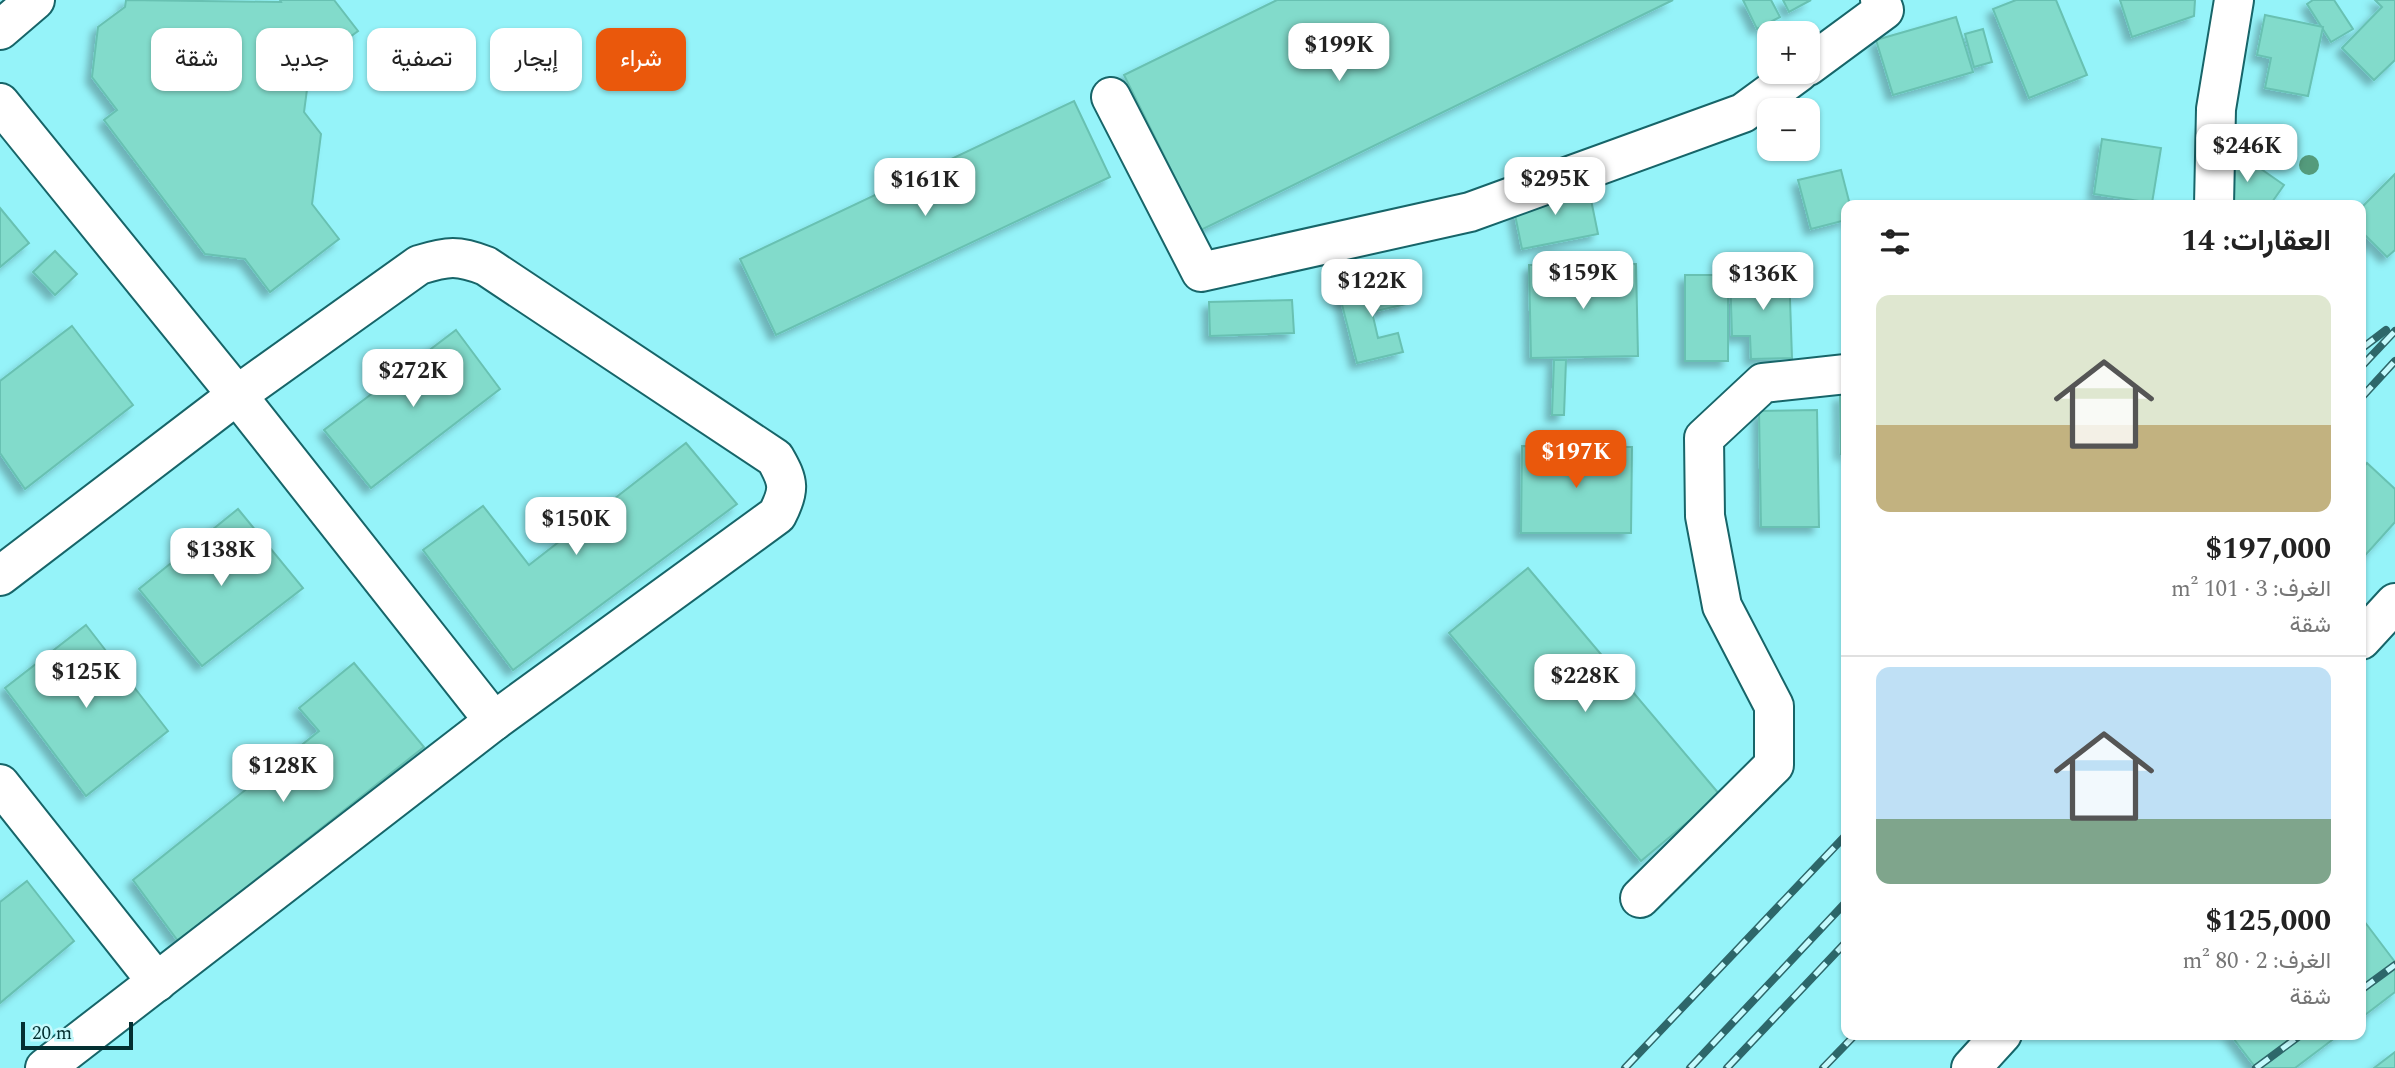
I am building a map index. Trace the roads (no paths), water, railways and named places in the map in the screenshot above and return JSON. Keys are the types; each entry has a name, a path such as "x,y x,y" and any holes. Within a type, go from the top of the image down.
{"street":[{"path":"0,30 35,0"},
{"path":"1820,57 1884,10 1880,0"},
{"path":"2214,200 2216,109 2234,0"},
{"path":"1111,97 1201,272 1470,212 1743,113 1783,84"},
{"path":"0,103 237,396 494,721"},
{"path":"0,576 237,396 419,265 438,259 465,257 486,266 775,458 786,476 786,496 777,515 494,721 45,1068"},
{"path":"1640,898 1774,765 1774,706 1722,606 1704,516 1704,438 1763,383 1841,375"},
{"path":"2366,635 2395,603"},
{"path":"0,784 157,982"},
{"path":"1971,1068 1997,1040"}],"railway":[{"path":"2366,345 2386,330"},
{"path":"2366,362 2395,331"},
{"path":"2366,393 2395,361"},
{"path":"1625,1068 1841,840"},
{"path":"1690,1068 1841,907"},
{"path":"1727,1068 1841,947"},
{"path":"2366,986 2395,965"},
{"path":"1823,1068 1850,1040"},
{"path":"2256,1068 2294,1040"}]}
